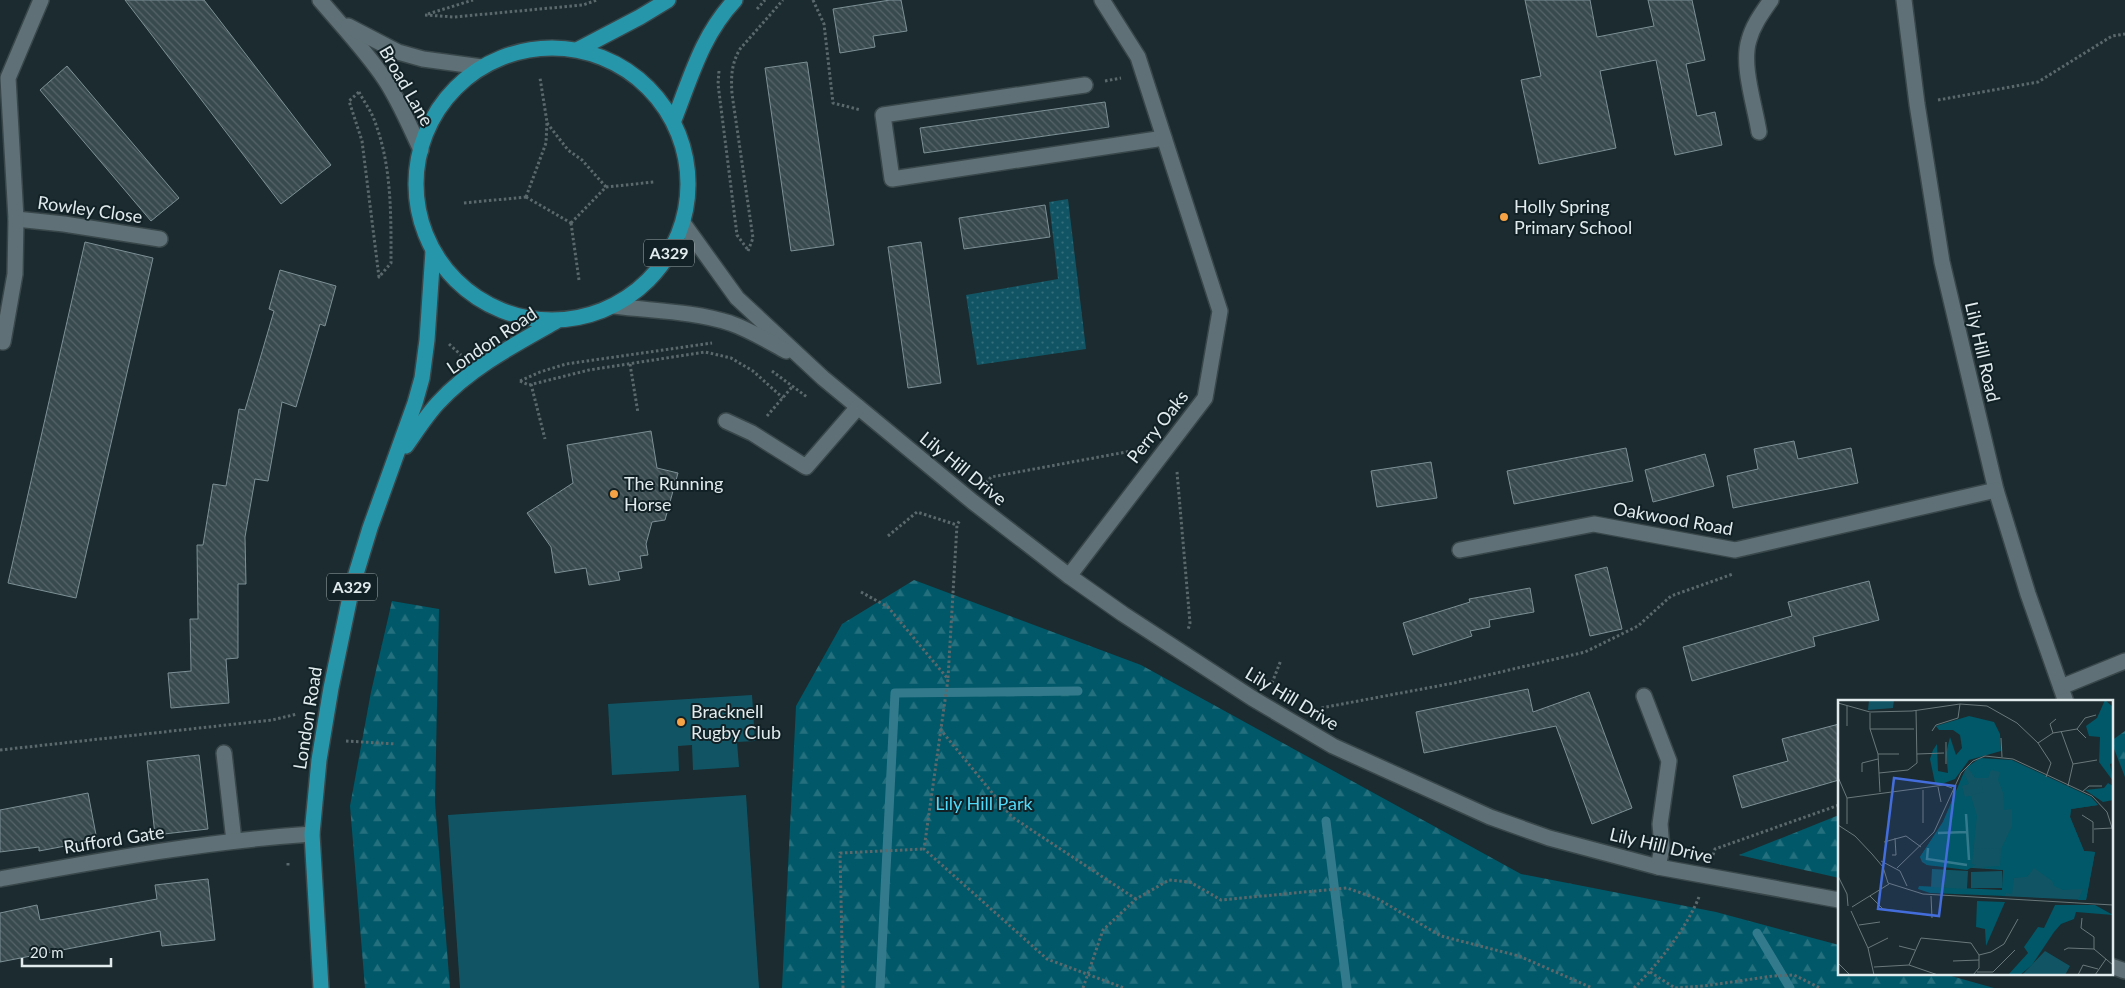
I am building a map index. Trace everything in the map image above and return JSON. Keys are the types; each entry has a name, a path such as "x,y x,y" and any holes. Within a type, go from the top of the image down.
{"main road":[{"path":"579,49 668,0"},
{"path":"674,120 701,47 735,0"},
{"name":"A329","path":"553,47 579,49 609,59 631,72 661,101 674,120 686,161 688,189 683,223 674,245 653,276 614,306 589,317 556,321 534,321 514,318 481,304 462,287 433,251 426,228 419,182 421,150 432,117 451,91 470,74 482,67 496,58 524,50 553,47"},
{"name":"London Road","path":"321,988 312,834 321,751 347,606 370,528 422,378 428,340 433,251"},
{"name":"London Road","path":"394,463 438,402 458,384 498,355 556,321"}],"street":[{"name":"Rowley Close","path":"3,342 15,274 16,219 8,78 41,0"},
{"name":"Broad Lane","path":"320,0 368,55 400,105 421,150"},
{"name":"Perry Oaks","path":"1069,576 1205,398 1220,311 1138,57 1102,0"},
{"path":"1759,132 1747,61 1748,41 1758,18 1771,0"},
{"name":"Lily Hill Road","path":"1904,0 1917,104 1942,262 1996,490 2028,594 2065,700"},
{"name":"Broad Lane","path":"338,20 398,52 423,59 482,67"},
{"path":"1085,85 883,115 892,179 1164,138"},
{"name":"Rowley Close","path":"16,219 64,224 160,239"},
{"name":"Lily Hill Drive","path":"683,223 737,298 858,407 973,502 1069,576 1123,614 1252,698 1333,746 1490,817 1549,838 1658,867 1838,900"},
{"name":"Lily Hill Drive","path":"614,306 698,316 730,323 757,335 809,364"},
{"path":"726,421 752,433 806,467 858,407"},
{"name":"Oakwood Road","path":"1460,550 1594,524 1735,550 1996,490"},
{"path":"2061,687 2125,661"},
{"path":"1644,696 1669,761 1660,824 1662,848 1658,867"},
{"path":"224,753 234,841"},
{"name":"Rufford Gate","path":"0,879 146,853 234,841 312,834"},
{"path":"2112,966 2125,971"}],"path":[{"path":"473,0 425,15 454,17 583,5 597,0"},
{"path":"752,14 765,0"},
{"path":"719,68 718,84 737,235 748,251 753,238 732,94 731,74 734,58 740,49 783,0"},
{"path":"813,0 824,24 833,103 883,115"},
{"path":"1917,104 2038,82 2112,36 2125,34"},
{"path":"1085,85 1143,74"},
{"path":"526,197 546,143 547,122 540,78"},
{"path":"359,92 375,120 382,142 391,211 391,264 379,277 362,141 349,101 359,92"},
{"path":"547,122 568,150 582,160 606,187"},
{"path":"571,223 606,187 654,182"},
{"path":"464,203 526,197 571,223"},
{"path":"571,223 579,280"},
{"path":"445,340 461,354"},
{"path":"721,341 566,364 540,372 520,381 531,384 570,374 705,352 731,358 753,371 783,398 792,387"},
{"path":"630,364 638,413"},
{"path":"770,370 811,400"},
{"path":"531,384 545,439"},
{"path":"987,482 991,477 1144,448"},
{"path":"1177,468 1190,623 1187,633"},
{"path":"888,536 917,512 957,525 948,678 924,849"},
{"path":"1319,713 1322,708 1454,683 1585,652 1638,626 1671,596 1746,569 1752,546"},
{"path":"861,592 888,607 948,678"},
{"path":"1271,686 1281,660"},
{"path":"0,750 272,720 297,714"},
{"path":"940,729 1012,817 1136,899"},
{"path":"345,741 396,744"},
{"path":"1712,858 1715,849 1838,805"},
{"path":"843,988 840,853 924,849 1047,959 1124,988"},
{"path":"288,863 288,868"},
{"path":"1083,988 1103,930 1136,899 1169,880 1190,882 1221,900 1347,888 1378,898 1441,936 1519,956 1592,988"},
{"path":"1634,988 1650,972 1690,916 1698,900"},
{"path":"1650,972 1675,988 1794,975 1820,988"}],"shaded area":[{"path":"1068,199 1086,349 977,365 966,295 1058,279 1049,202"},
{"name":"Bracknell Rugby Club","path":"752,695 755,741 737,742 739,767 693,770 692,745 678,746 679,771 612,775 608,704"},
{"path":"746,795 759,988 460,988 448,815"}],"green space":[{"name":"Lily Hill Park","path":"914,580 1141,665 1521,874 1716,912 1838,945 1838,976 1951,976 1994,988 782,988 796,706 842,624"},
{"path":"392,601 439,609 435,802 450,988 365,988 350,806 371,692"},
{"path":"2125,731 2125,777 2112,744 2112,740"},
{"path":"1838,815 1838,878 1739,855"}],"building":[{"path":"125,0 204,0 331,165 281,204"},
{"path":"901,0 907,31 873,36 875,47 840,53 833,9"},
{"path":"1525,0 1590,0 1597,37 1654,26 1648,0 1692,0 1705,60 1686,64 1697,116 1715,112 1722,145 1675,155 1656,60 1600,71 1616,148 1539,164 1521,80 1541,76"},
{"path":"807,62 834,245 791,251 765,68"},
{"path":"67,66 179,198 151,221 40,90"},
{"path":"1105,102 1109,127 924,153 920,128"},
{"path":"1045,205 1050,237 964,249 959,218"},
{"path":"85,242 153,258 76,598 8,583"},
{"path":"921,242 941,383 908,388 888,247"},
{"path":"280,270 336,286 325,326 320,324 296,407 282,402 268,481 255,479 245,537 246,584 238,584 238,658 226,659 229,703 171,708 168,673 191,671 190,619 198,619 197,545 203,545 213,484 226,486 239,409 245,410 274,311 269,309"},
{"name":"The Running Horse","path":"651,431 657,468 678,473 665,520 652,522 646,544 648,555 640,556 642,568 618,572 620,580 589,585 586,568 555,573 551,547 527,513 573,483 567,445"},
{"path":"1794,441 1798,459 1851,448 1858,483 1733,508 1727,476 1758,469 1754,449"},
{"path":"1626,448 1633,481 1514,504 1507,471"},
{"path":"1705,454 1714,486 1653,502 1645,470"},
{"path":"1431,462 1437,498 1377,507 1371,471"},
{"path":"1607,567 1622,629 1590,636 1575,575"},
{"path":"1869,581 1879,620 1813,637 1815,646 1692,681 1683,647 1792,616 1788,602"},
{"path":"1530,588 1534,612 1489,620 1490,627 1470,631 1472,636 1413,655 1403,623 1470,602 1469,599"},
{"path":"1528,689 1533,712 1589,692 1632,808 1592,824 1556,726 1424,753 1416,712"},
{"path":"1838,724 1838,780 1742,808 1733,776 1788,761 1782,739"},
{"path":"199,755 208,829 155,835 147,761"},
{"path":"88,793 97,840 39,851 39,847 0,852 0,810"},
{"path":"208,879 215,940 162,946 160,931 0,962 0,913 37,905 40,920 157,899 155,885"}],"waterway":[{"path":"880,988 895,693 1078,691"},
{"path":"1326,821 1347,988"},
{"path":"1757,933 1790,988"}],"place":[{"name":"Holly Spring Primary School","path":"1504,217"},
{"name":"The Running Horse","path":"614,494"},
{"name":"Bracknell Rugby Club","path":"681,722"}]}
